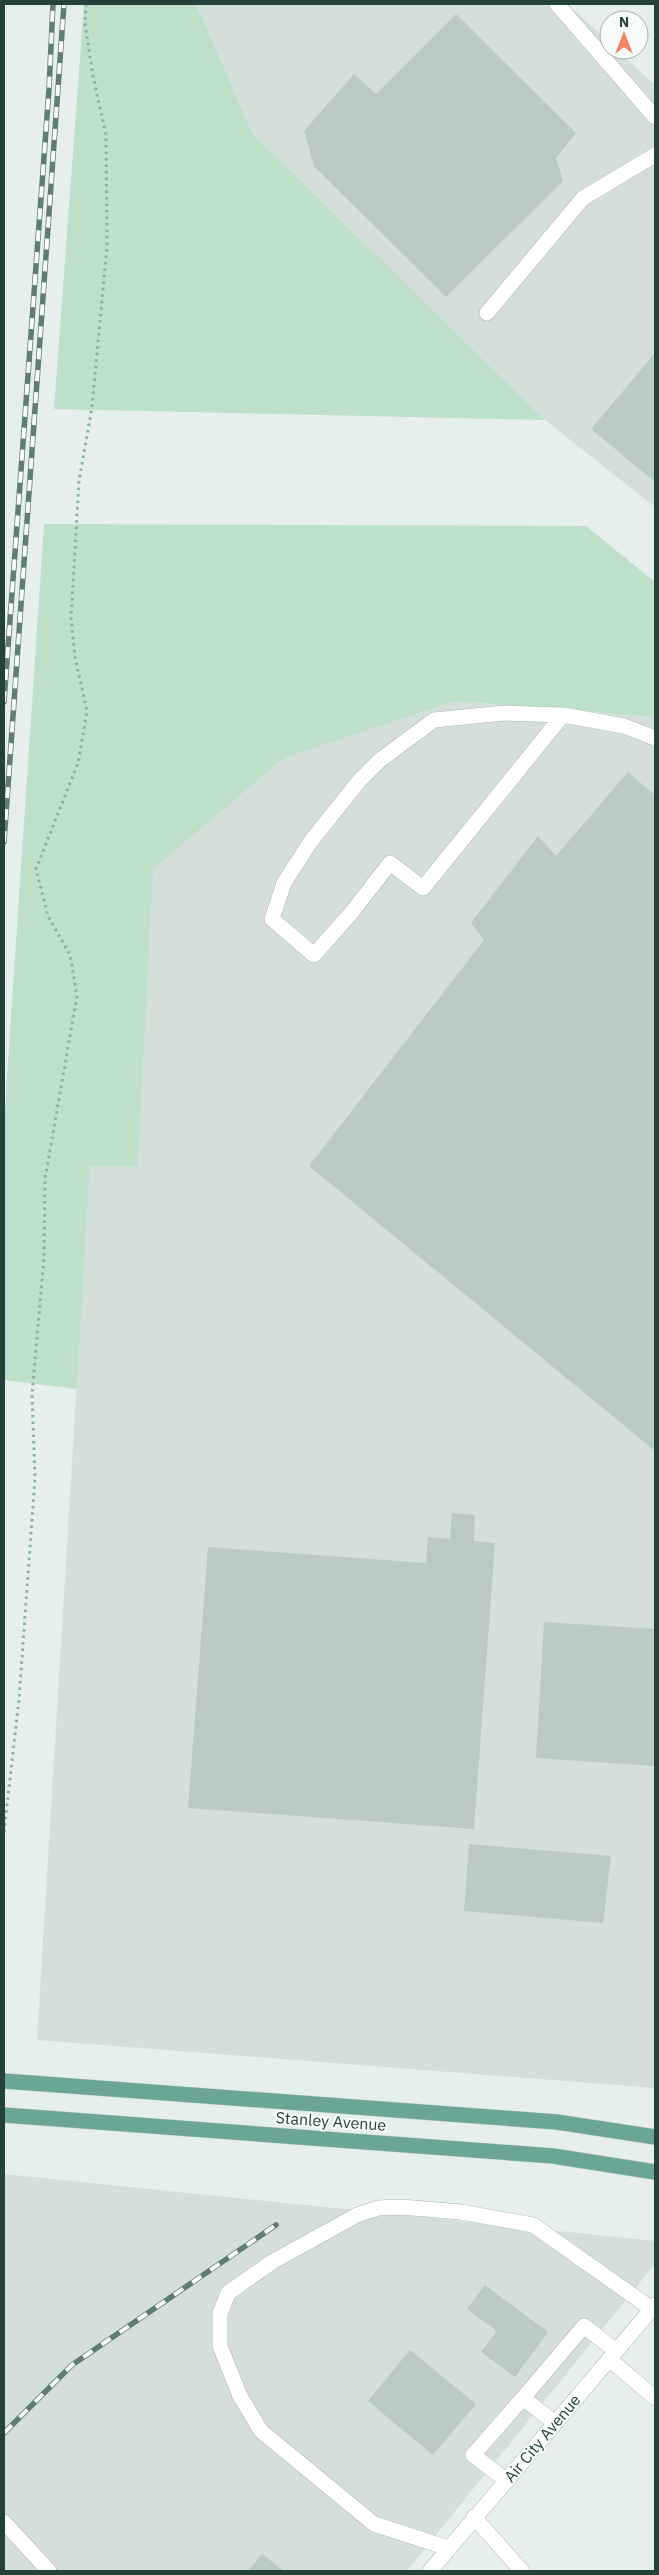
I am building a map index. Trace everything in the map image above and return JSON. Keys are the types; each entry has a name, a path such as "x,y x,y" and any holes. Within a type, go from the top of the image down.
{"main road":[{"name":"Stanley Avenue","path":"4,2081 557,2122 655,2137"},
{"name":"Stanley Avenue","path":"4,2115 553,2156 652,2172"}],"street":[{"path":"557,4 655,117"},
{"path":"487,312 583,198 655,154"},
{"path":"564,716 423,888 390,863 352,912 314,955 272,919 284,883 311,841 359,781 380,760 434,720 504,713 564,716 624,726 655,738"},
{"path":"448,2548 374,2524 261,2431 240,2396 220,2346 220,2314 228,2294 272,2262 357,2214 378,2208 401,2207 461,2212 533,2225 654,2307"},
{"name":"Air City Avenue","path":"430,2571 654,2307"},
{"path":"506,2481 473,2456 584,2326 655,2398"},
{"path":"523,2398 555,2423"},
{"path":"474,2517 522,2571"},
{"path":"4,2522 49,2571"}],"path":[{"path":"4,1832 19,1699 35,1478 32,1396 44,1257 45,1179 77,996 70,955 48,916 36,869 78,763 87,711 75,657 71,618 79,481 92,406 107,246 106,135 93,76 85,24 86,4"}],"shaded area":[{"path":"196,4 567,4 599,33 599,60 628,60 655,85 655,507 545,420 253,134"},
{"path":"455,701 655,717 655,2088 37,2040 90,1166 138,1167 152,869 284,758"},
{"path":"4,2174 655,2241 655,2264 407,2571 4,2571"}],"green space":[{"path":"84,4 196,4 253,134 545,420 54,409"},
{"path":"44,524 586,526 655,582 655,717 455,701 284,758 153,869 138,1167 90,1166 77,1389 4,1380 4,1122"}],"building":[{"path":"456,14 576,133 556,158 563,181 446,297 314,166 304,131 354,74 376,94"},
{"path":"655,353 655,482 591,429"},
{"path":"628,772 655,795 655,1451 309,1166 484,940 471,923 538,836 556,856"},
{"path":"452,1513 475,1515 474,1541 495,1543 474,1829 188,1808 208,1547 426,1563 428,1537 450,1539"},
{"path":"544,1622 655,1629 655,1766 536,1758"},
{"path":"469,1844 611,1856 603,1923 464,1911"},
{"path":"485,2285 548,2332 515,2377 481,2352 497,2331 467,2309"},
{"path":"410,2350 476,2404 433,2455 368,2401"},
{"path":"262,2554 284,2571 248,2571"}],"railway":[{"path":"4,702 49,89 53,4"},
{"path":"4,842 64,4"},
{"path":"4,2433 72,2365 276,2225"}]}
